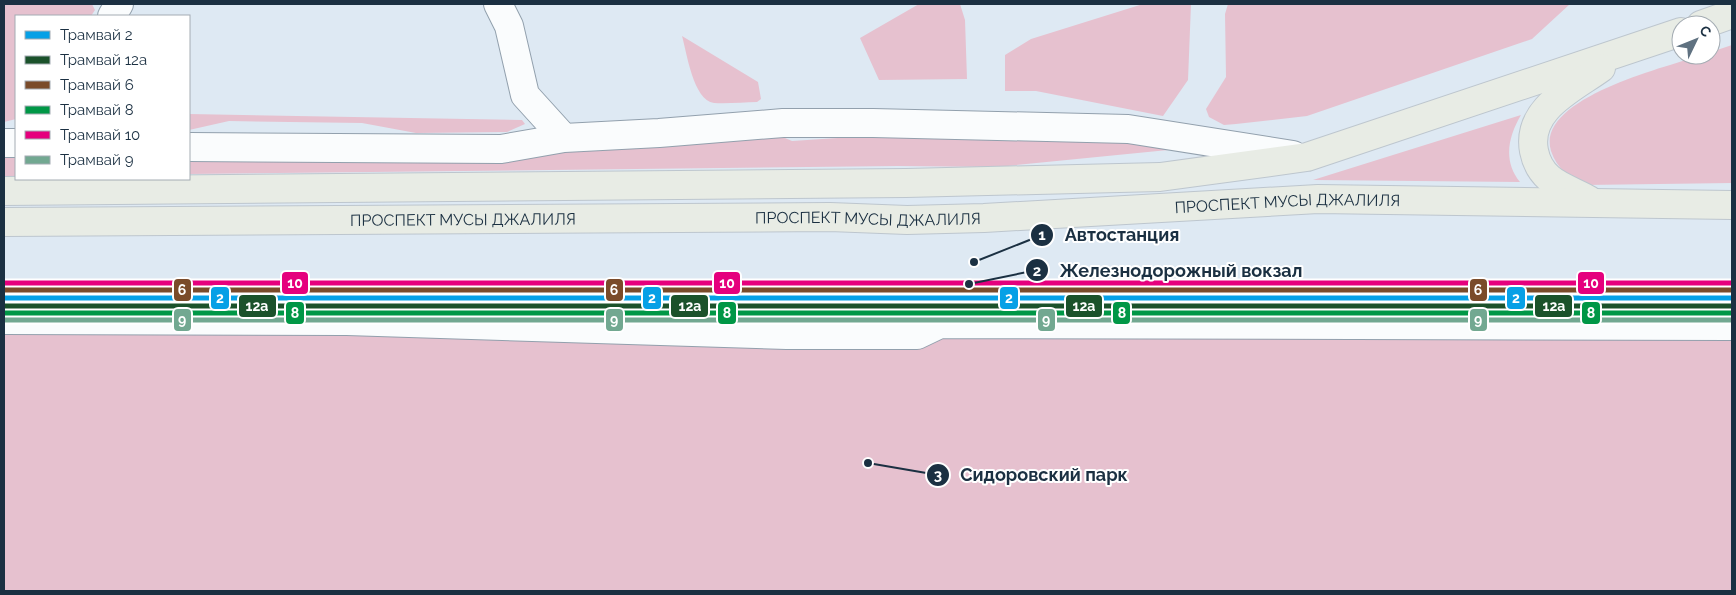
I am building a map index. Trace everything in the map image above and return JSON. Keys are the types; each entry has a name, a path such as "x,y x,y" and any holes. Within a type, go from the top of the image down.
{"main road":[{"name":"ПРОСПЕКТ МУСЫ ДЖАЛИЛЯ","path":"4,191 1035,182 1160,177 1307,157 1671,36"},
{"path":"1591,201 1549,178 1536,161 1532,138 1536,122 1550,104 1625,52"},
{"name":"ПРОСПЕКТ МУСЫ ДЖАЛИЛЯ","path":"4,222 810,218 907,220 984,218 1318,199 1591,201 1732,205"}],"street":[{"path":"113,15 120,4"},
{"path":"498,4 508,26 525,95 564,138"},
{"path":"190,147 501,149 564,138 659,133 783,123 947,124 1128,129 1307,157"},
{"path":"4,320 357,322 787,335 917,335 940,324 1732,326"}],"shaded area":[{"path":"4,4 92,4 95,10 92,15 15,15 15,119 4,122"},
{"path":"919,4 960,4 965,20 967,79 879,80 860,38"},
{"path":"1143,4 1191,4 1188,80 1163,116 1036,91 1005,91 1005,55 1031,39"},
{"path":"1228,4 1570,4 1532,39 1307,116 1224,125 1209,117 1206,109 1226,77 1225,14"},
{"path":"682,36 758,82 761,99 757,102 725,103 714,103 707,100 701,94 692,75"},
{"path":"1732,45 1732,183 1585,185 1560,168 1551,151 1551,132 1563,115 1583,100 1607,88 1671,65 1721,65 1721,49"},
{"path":"190,114 522,120 525,124 507,132 416,133 362,123 229,121 190,130"},
{"path":"1521,115 1510,140 1509,149 1511,166 1520,182 1313,180"},
{"path":"773,133 792,141 868,136 1122,137 1168,150 997,167 898,166 190,174 190,157 566,145"},
{"path":"4,156 15,156 15,176 4,176"},
{"path":"4,324 1732,334 1732,591 4,591"}],"tram line":[{"name":"10","path":"4,283 1732,283"},
{"name":"6","path":"4,290 1732,290"},
{"name":"2","path":"4,298 1732,298"},
{"name":"12а","path":"4,306 1732,306"},
{"name":"8","path":"4,313 1732,313"},
{"name":"9","path":"4,320 1732,320"}],"place":[{"name":"Автостанция","path":"974,262"},
{"name":"Железнодорожный вокзал","path":"969,284"},
{"name":"Сидоровский парк","path":"868,463"}]}
